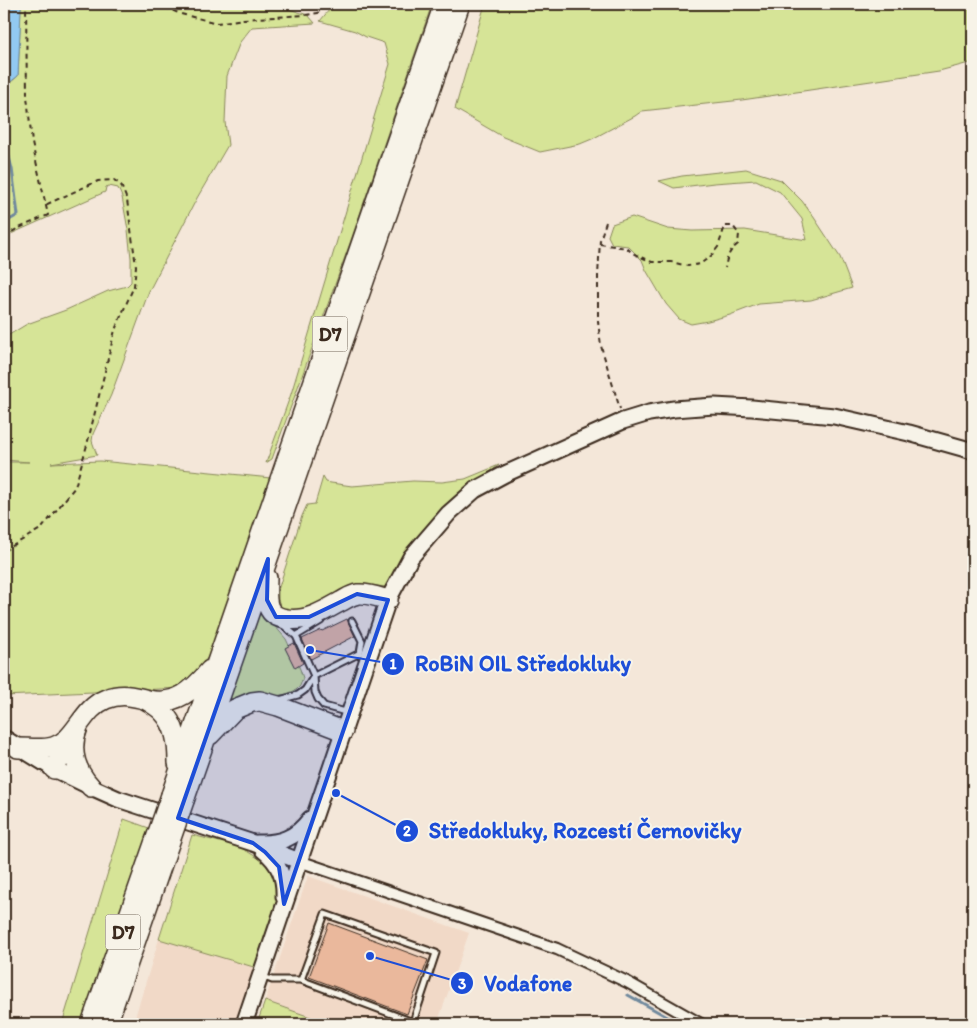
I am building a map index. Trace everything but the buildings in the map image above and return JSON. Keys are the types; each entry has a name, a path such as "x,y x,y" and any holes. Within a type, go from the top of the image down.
{"highway":[{"name":"D7","path":"178,796 179,771 444,4"},
{"name":"D7","path":"91,1024 178,796 206,739 460,4"},
{"path":"268,560 267,600 269,610 276,617 289,620 309,617 357,594 372,598"},
{"path":"11,743 39,749 52,748 59,745 72,734 90,710 102,701 116,696 131,695 158,701 184,695 195,687 216,664"},
{"path":"145,699 161,710 171,724 176,736 179,771"},
{"path":"206,739 235,709 260,701 343,730"},
{"path":"54,769 81,722"},
{"path":"81,722 75,736 75,760 81,774 91,787"},
{"name":"D7","path":"107,1024 162,842"}],"street":[{"path":"244,1024 349,713 372,598 449,513 475,490 505,474 623,421 649,413 674,409 714,406 834,416 909,433 973,451"},
{"path":"11,743 54,769 118,798 557,949 628,982 701,1024"},
{"path":"253,843 279,842 290,837 300,831 316,809"},
{"path":"253,843 272,858 279,867 285,890 284,904"}],"lane":[{"path":"276,617 296,636 314,676 315,692 318,699 324,706 349,713"},
{"path":"296,636 326,618"},
{"path":"268,703 298,695 305,690 314,676 360,653 362,641 352,621"},
{"path":"261,976 272,980 301,980 413,1022 436,953 325,914 301,980"}],"path":[{"path":"4,236 48,216 32,143 26,96 26,4"},
{"path":"156,4 181,14 217,23 318,13 322,4"},
{"path":"4,551 42,528 75,487 115,330 134,286 136,266 128,200 121,185 114,180 98,181 45,205"},
{"path":"606,222 600,240 598,321 607,371 623,421"},
{"path":"600,244 627,248 632,253 652,262 670,262 688,266 700,264 711,256 718,247 725,226 734,226 739,234 738,244 730,250 725,268"}],"highlighted area":[{"path":"268,559 267,600 276,617 309,617 357,594 388,600 284,904 279,867 265,852 253,843 178,818"}],"shaded area":[{"path":"308,876 469,933 437,1024 330,1024 265,1001"},
{"path":"159,939 257,968 238,1024 133,1024"}],"green space":[{"path":"21,4 237,4 245,7 276,5 308,15 315,23 252,27 240,42 227,76 225,122 228,145 197,198 149,291 111,395 93,434 92,441 97,455 51,463 100,461 271,478 210,654 182,688 4,696 4,462 29,462 4,460 4,338 27,324 66,310 108,291 127,286 131,282 128,230 122,197 118,188 106,187 105,192 4,237 4,214 8,205 8,187 4,171 4,86 18,76"},
{"path":"334,4 432,4 350,243 272,459 266,463 291,394 390,64 384,43 355,31 320,21"},
{"path":"485,4 973,4 973,62 939,71 742,100 642,111 580,144 540,152 503,137 455,109"},
{"path":"746,169 781,180 802,201 840,257 852,288 811,300 759,304 730,315 691,324 679,319 666,304 642,260 628,246 612,244 608,236 612,224 632,217 668,229 692,231 745,230 807,240 802,219 780,192 756,180 674,188 659,181 682,176"},
{"path":"499,465 430,524 403,556 388,587 364,585 315,611 287,611 281,607 278,600 278,590 302,516 307,505 315,504 323,477 326,482 352,486 413,481 442,482 465,479"},
{"path":"262,607 268,618 286,639 303,678 296,690 287,694 226,708"},
{"path":"124,819 149,828 83,1024 62,1024"},
{"path":"192,835 240,847 263,861 273,874 278,896 277,910 257,968 159,939"},
{"path":"265,1001 330,1024 257,1024"}],"water":[{"path":"4,4 21,4 18,76 4,86"}],"waterway":[{"path":"4,137 12,169 18,215 4,223"},
{"path":"628,995 680,1024"}],"place":[{"name":"RoBiN OIL Středokluky","path":"310,650"},
{"name":"Středokluky, Rozcestí Černovičky","path":"336,793"},
{"name":"Vodafone","path":"370,956"}]}
